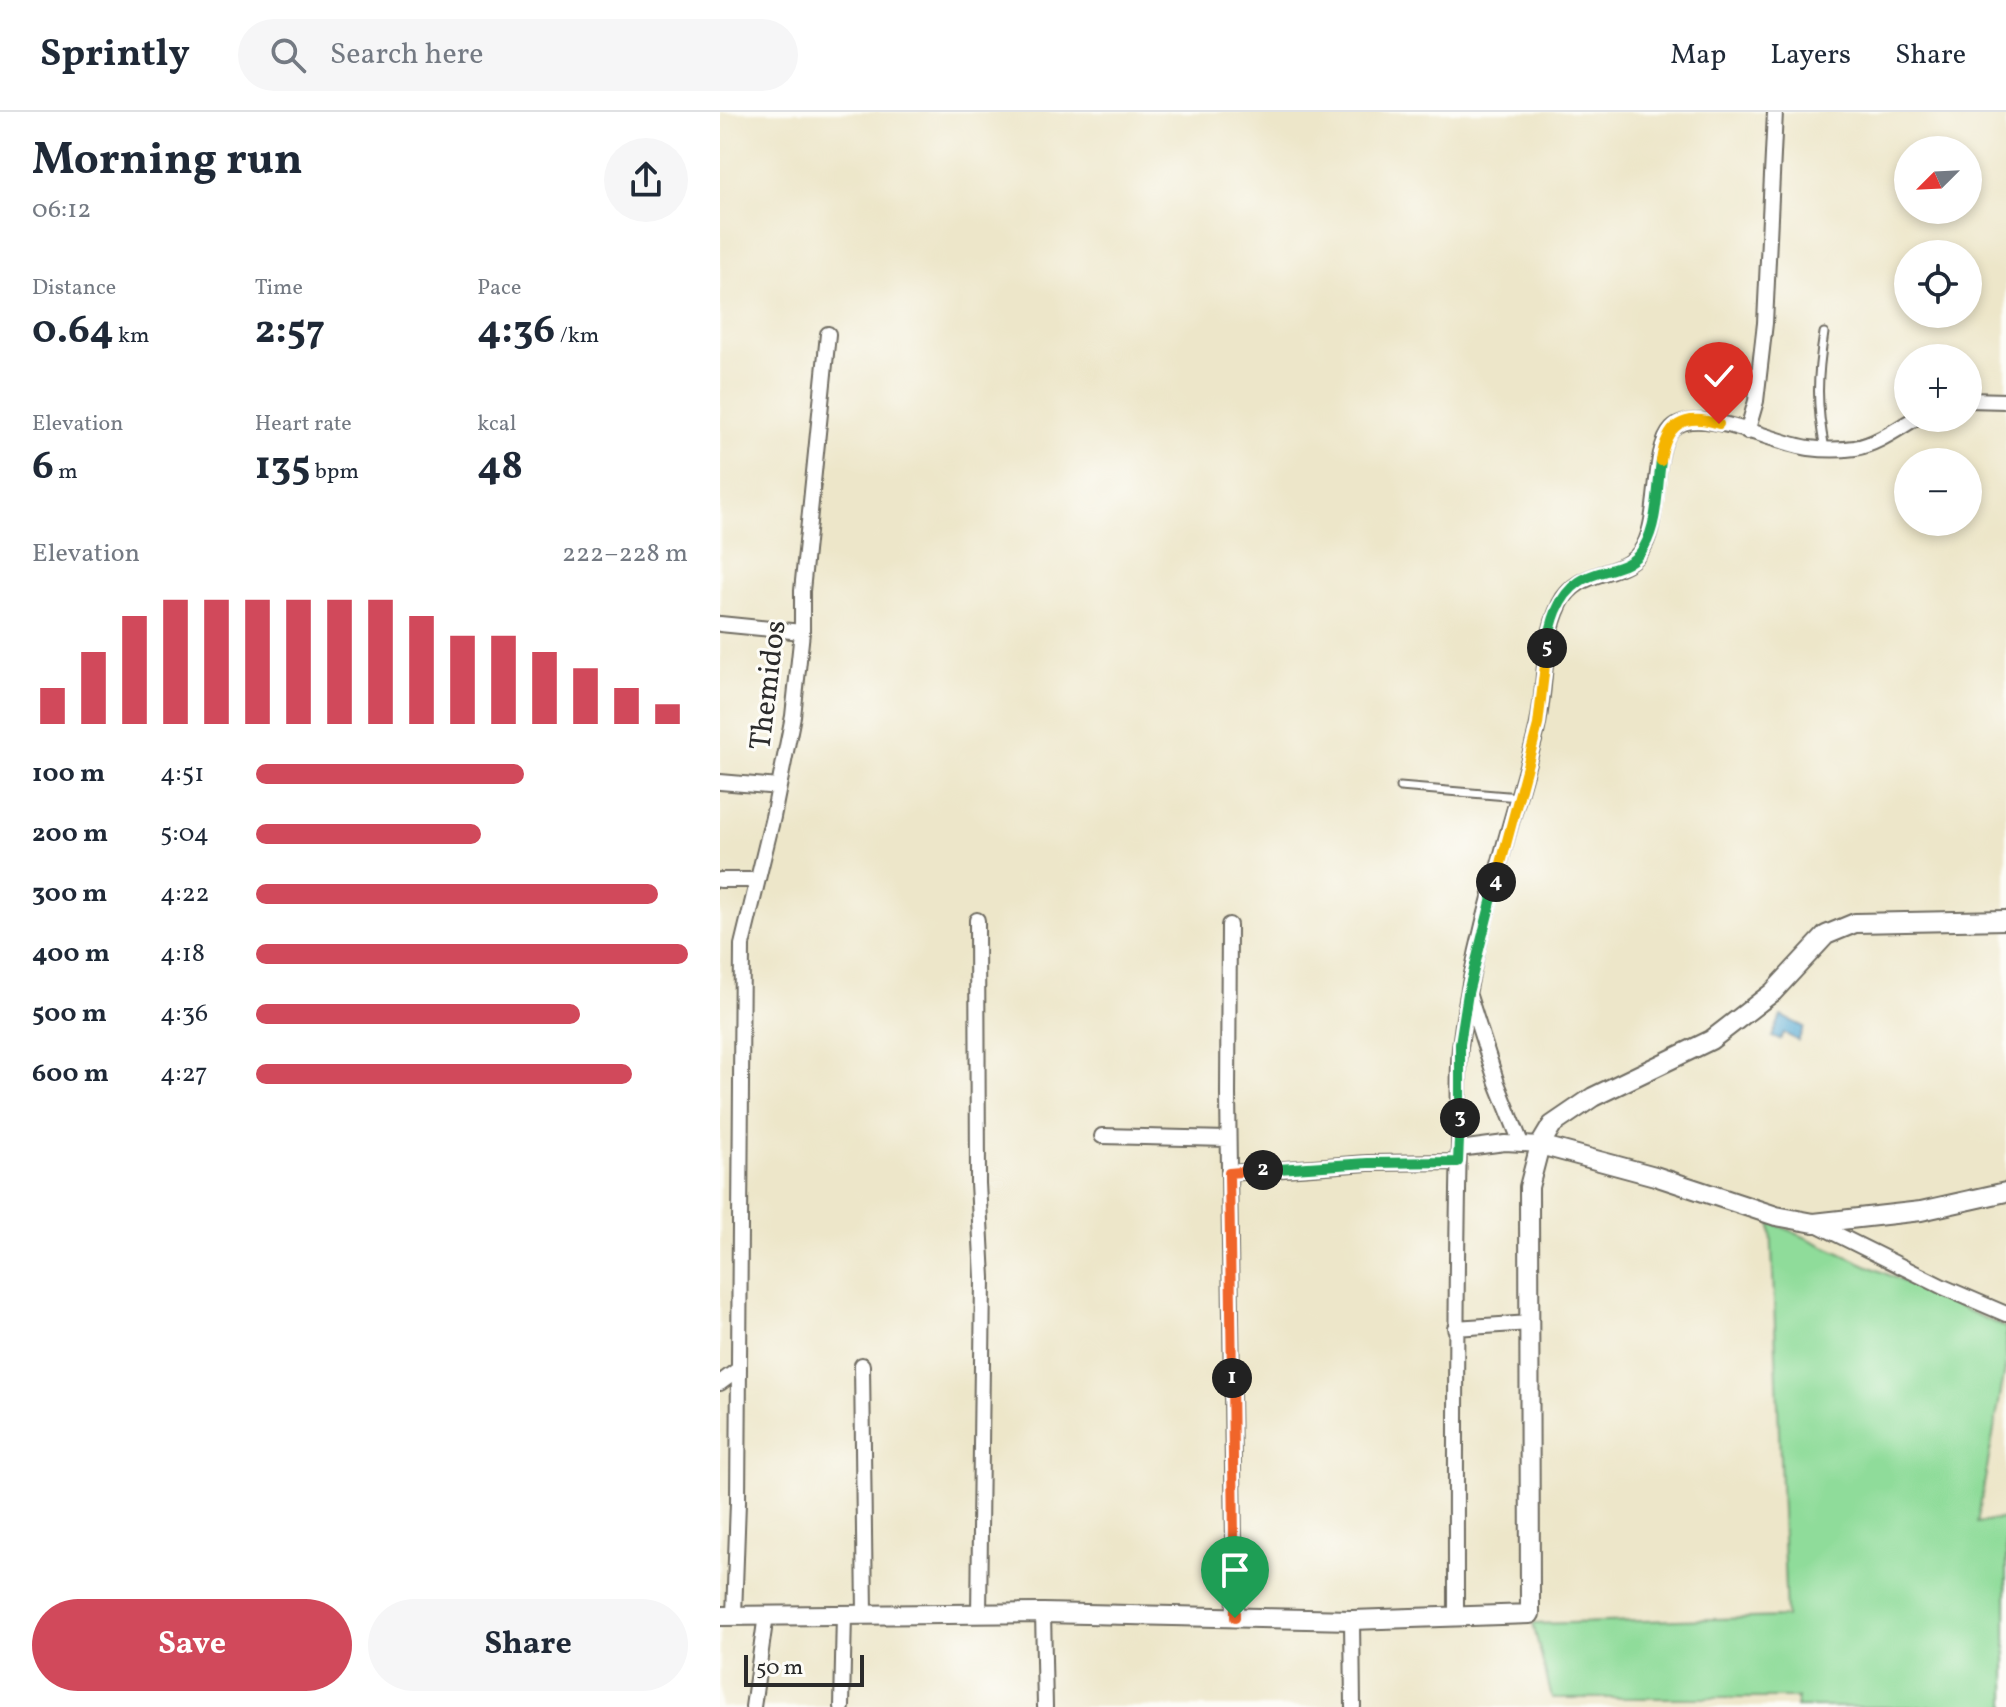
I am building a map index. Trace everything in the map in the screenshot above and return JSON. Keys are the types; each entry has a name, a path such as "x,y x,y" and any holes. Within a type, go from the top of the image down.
{"street":[{"path":"1747,432 1756,401 1765,323 1775,112"},
{"name":"Themidos","path":"727,1615 738,1502 742,945 793,716 802,632 802,591 828,334"},
{"path":"1986,399 2006,388"},
{"path":"1982,399 2006,401"},
{"path":"1456,1616 1455,1328 1460,1044 1468,993 1538,725 1553,619 1563,598 1580,580 1622,568 1644,548 1652,526 1664,440 1673,427 1689,421 1708,420 1794,445 1825,449 1859,447 1894,431"},
{"path":"720,624 802,632"},
{"path":"720,782 779,787"},
{"path":"720,880 757,880"},
{"path":"977,920 978,1183 983,1278 979,1615"},
{"path":"1530,1144 1593,1097 1711,1040 1773,992 1826,935 1855,923 2006,920"},
{"path":"1229,925 1228,1139 1235,1618"},
{"path":"727,1615 1043,1613 1352,1620 1530,1614 1530,1144 1497,1083 1468,993"},
{"path":"1102,1136 1228,1139"},
{"path":"1229,1173 1459,1156 1530,1144 1655,1176 1776,1216 1814,1223 1943,1287 2006,1314"},
{"path":"1814,1223 1921,1211 2006,1192"},
{"path":"1455,1328 1530,1323"},
{"path":"862,1365 865,1614"},
{"path":"720,1383 739,1369"},
{"path":"1043,1613 1045,1707"},
{"path":"842,1707 844,1614"},
{"path":"753,1707 766,1615"},
{"path":"1352,1620 1353,1707"}],"lane":[{"path":"1824,333 1817,375 1817,409 1825,449"},
{"path":"1400,787 1519,797"}],"green space":[{"path":"1771,1222 2006,1328 2006,1364 1977,1523 2006,1518 2006,1707 1796,1707 1798,1698 1552,1698 1533,1624 1786,1617"}],"water":[{"path":"1781,1016 1804,1027 1798,1041 1784,1033 1780,1040 1772,1037"}],"route":[{"path":"1235,1618 1229,1173 1368,1163 1458,1162 1460,1044 1468,993 1538,725 1553,619 1563,598 1580,580 1622,568 1644,548 1652,526 1664,440 1673,427 1689,421 1708,420 1719,424"}]}
